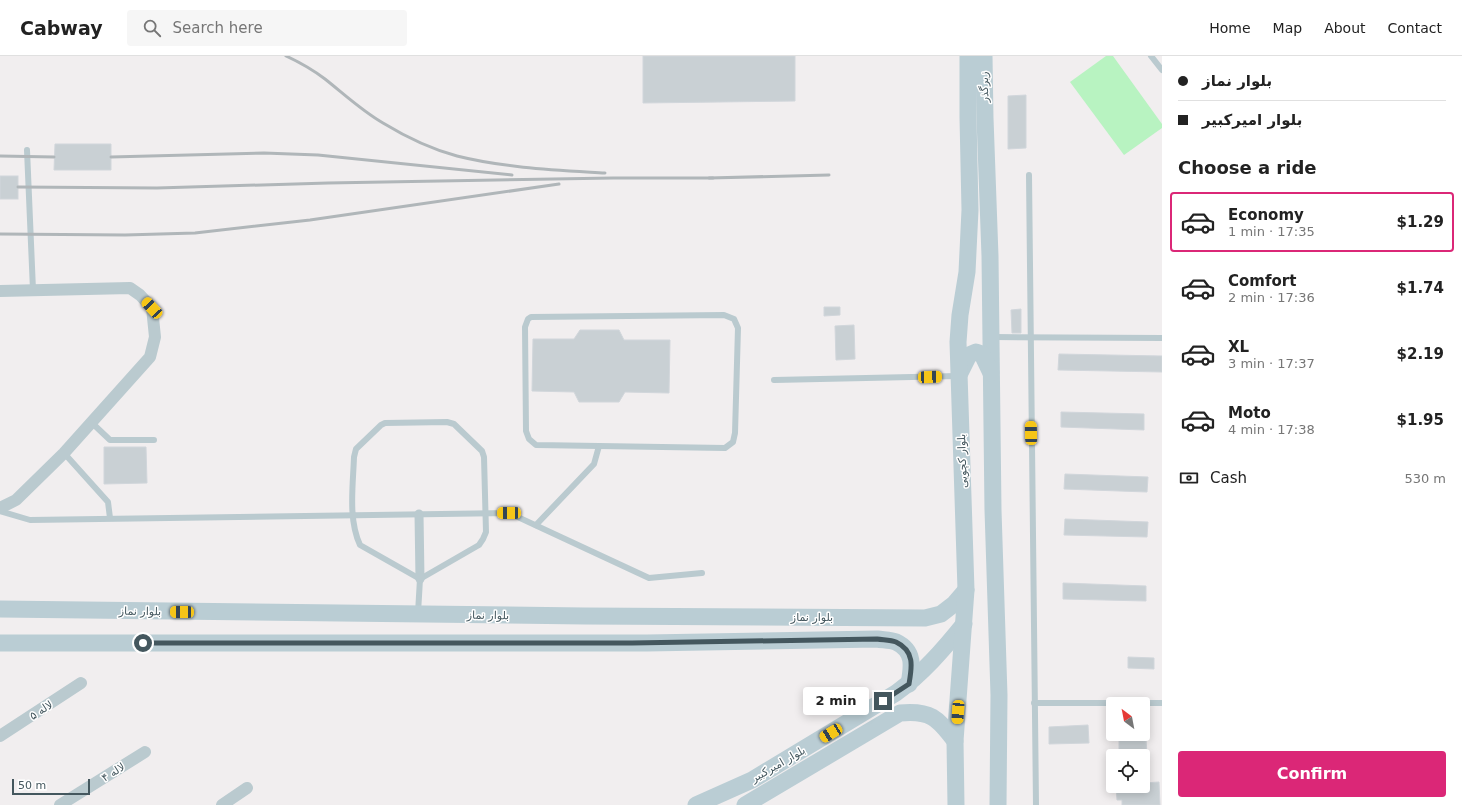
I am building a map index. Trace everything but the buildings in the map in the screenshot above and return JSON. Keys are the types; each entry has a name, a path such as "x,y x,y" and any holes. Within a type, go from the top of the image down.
{"main road":[{"path":"958,56 959,85 968,117"},
{"name":"زیرگذر","path":"968,56 968,117"},
{"name":"زیرگذر","path":"984,56 985,118"},
{"path":"993,56 992,89 985,118 990,256 991,373 999,695 998,805"},
{"name":"بلوار کچویی","path":"956,805 956,741 966,590 958,342 960,315 967,272 970,210 968,117"},
{"path":"959,376 969,355 976,352 982,354 991,373"},
{"name":"بلوار نماز","path":"0,610 925,618 941,614 954,604 966,590"},
{"path":"585,616 595,624 598,630 590,643"},
{"path":"617,616 611,622 609,630 611,638 617,643"},
{"name":"بلوار امیرکبیر","path":"704,803 752,780 896,693 909,684 940,653 964,624"},
{"name":"بلوار نماز","path":"0,643 617,643 877,639 895,642 905,648 910,657 912,667 909,684"},
{"name":"بلوار امیرکبیر","path":"746,805 900,714 912,712 927,714 941,722 956,741"}],"street":[{"path":"0,291 130,288 140,295 152,308 155,337 150,357 92,422 64,453 16,500 0,510"},
{"path":"419,514 420,579"},
{"name":"لاله ۵","path":"0,736 81,683"},
{"name":"لاله ۴","path":"60,805 145,752"},
{"path":"222,805 247,788"}],"lane":[{"path":"1151,56 1162,70"},
{"path":"28,150 33,290"},
{"path":"1029,175 1036,805"},
{"path":"724,315 734,319 738,328 735,433 733,442 725,448 599,446 536,445 529,439 526,431 525,327 531,317 724,315"},
{"path":"991,337 1162,338"},
{"path":"774,380 959,376"},
{"path":"92,422 110,440 154,440"},
{"path":"448,422 454,424 482,451 484,457 486,532 479,545 420,579 360,545 356,536 353,516 354,457 356,449 385,423 448,422"},
{"path":"536,525 594,464 599,446"},
{"path":"64,453 108,502 110,518"},
{"path":"0,510 30,520 509,513 649,578 702,573"},
{"path":"418,614 420,579"},
{"path":"1034,703 1162,703"}],"green space":[{"path":"1106,56 1113,56 1162,124 1162,128 1124,155 1070,82"}],"railway":[{"path":"286,56 306,66 375,118 410,138 438,150 475,160 512,166 605,173"},
{"path":"111,157 264,153 318,155 512,175"},
{"path":"0,156 54,157"},
{"path":"709,178 829,175"},
{"path":"18,187 157,188 328,183 613,178 713,178"},
{"path":"0,234 125,235 195,233 310,220 559,184"}],"route":[{"path":"143,643 632,643 877,639 895,642 905,648 910,657 912,667 909,684 883,701"}]}
